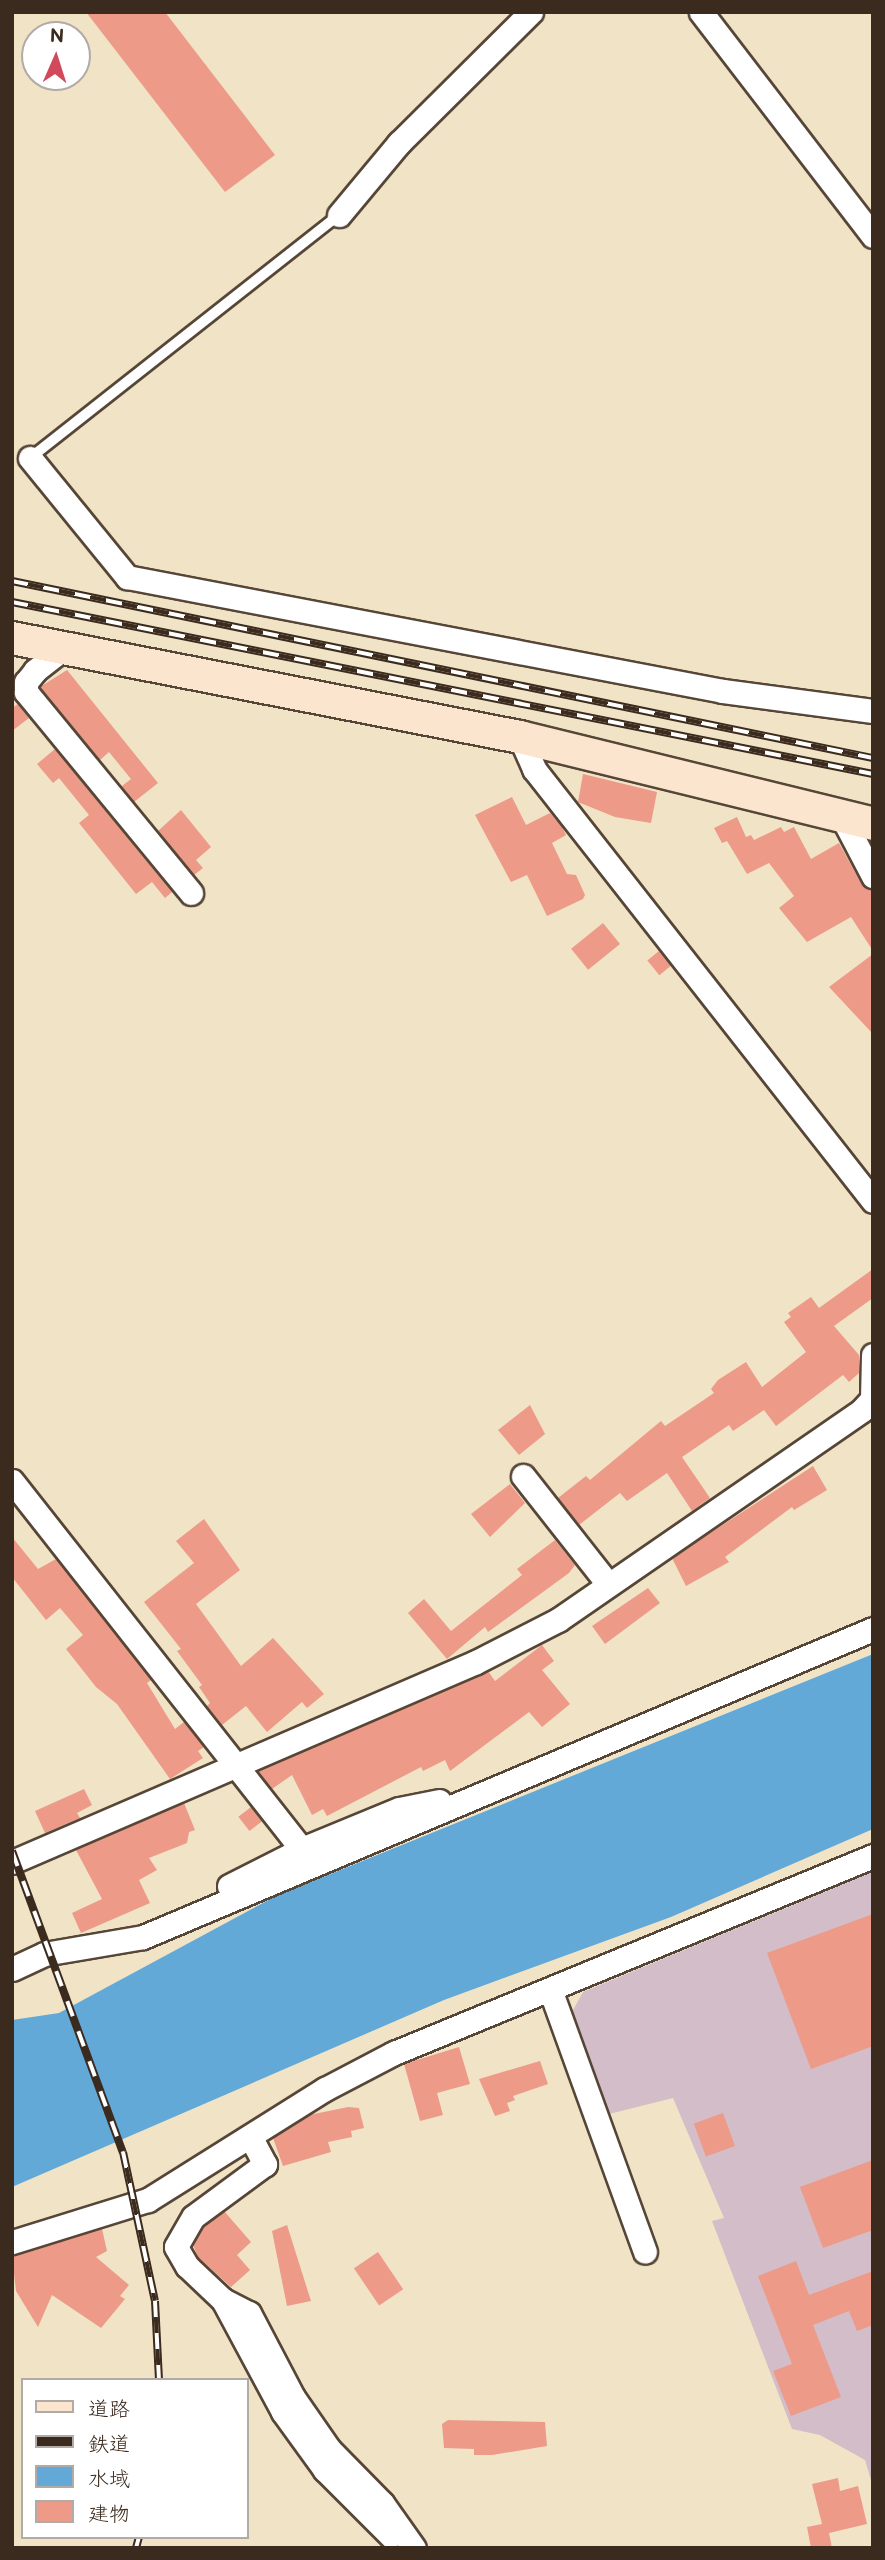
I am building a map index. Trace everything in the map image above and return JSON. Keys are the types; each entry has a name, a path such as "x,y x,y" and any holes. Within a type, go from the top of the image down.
{"street":[{"path":"339,215 399,143 531,12"},
{"path":"701,12 873,236"},
{"path":"30,458 127,577 723,691 873,711"},
{"path":"12,638 520,737 873,824"},
{"path":"64,648 30,676 26,692 191,893"},
{"path":"520,737 534,769 873,1201"},
{"path":"842,817 873,876"},
{"path":"12,1862 475,1662 558,1620 862,1410 872,1399 873,1355"},
{"path":"523,1476 608,1584"},
{"path":"12,1481 302,1849"},
{"path":"12,1969 44,1954 143,1937 873,1629"},
{"path":"210,1909 213,1898 231,1884 302,1849 399,1809 487,1794"},
{"path":"12,2242 148,2200 251,2138 325,2089 394,2053 551,1992 873,1856"},
{"path":"551,1992 645,2252"},
{"path":"251,2138 265,2164 193,2217 176,2247 187,2266 223,2300 249,2313 293,2397 328,2449 383,2503 414,2548"},
{"path":"223,2300 283,2412 325,2470 390,2533 397,2548"}],"lane":[{"path":"30,458 339,215"}],"shaded area":[{"path":"873,1872 873,2487 865,2460 820,2435 792,2429 712,2221 724,2218 673,2098 609,2114 572,2012 583,1992"}],"water":[{"path":"873,1654 873,1829 671,1917 444,2000 12,2187 12,2020 59,2013 276,1896"}],"building":[{"path":"86,12 165,12 275,155 225,192"},
{"path":"67,670 158,783 134,802 122,786 131,779 109,752 100,760 40,687"},
{"path":"18,704 29,718 12,731 12,708"},
{"path":"55,749 172,892 165,898 152,882 136,894 79,823 89,815 59,778 53,783 37,764"},
{"path":"583,774 657,792 651,823 615,817 578,802"},
{"path":"512,797 526,825 550,813 562,827 566,835 552,843 567,874 576,875 585,895 583,899 547,916 527,875 511,882 475,815"},
{"path":"181,810 211,847 196,860 203,868 194,875 158,831"},
{"path":"737,817 746,837 751,835 754,840 781,827 784,832 794,827 811,859 839,843 861,883 873,890 873,951 851,917 807,942 779,908 794,896 769,863 747,874 727,841 722,843 714,828"},
{"path":"603,923 620,944 588,970 571,949"},
{"path":"659,951 671,966 659,975 647,960"},
{"path":"873,954 873,1034 829,987"},
{"path":"873,1269 873,1298 834,1326 859,1355 859,1373 849,1382 843,1375 776,1426 764,1410 733,1431 729,1425 682,1457 710,1498 692,1511 667,1473 627,1501 620,1493 579,1525 558,1498 586,1476 590,1480 661,1421 665,1426 714,1393 711,1389 718,1380 746,1362 762,1387 806,1352 784,1322 791,1317 788,1313 811,1297 819,1308"},
{"path":"530,1405 545,1434 519,1455 498,1430"},
{"path":"813,1466 827,1490 794,1510 792,1507 725,1557 729,1562 686,1586 672,1558"},
{"path":"510,1484 525,1503 490,1537 471,1514"},
{"path":"204,1519 240,1570 196,1604 241,1666 273,1638 324,1694 307,1708 302,1702 267,1732 246,1706 222,1725 207,1706 210,1703 199,1687 202,1685 177,1651 181,1649 144,1602 194,1563 176,1541"},
{"path":"12,1537 38,1569 56,1559 151,1680 147,1683 175,1729 184,1722 204,1747 198,1751 203,1758 170,1779 117,1704 96,1687 66,1649 83,1635 60,1608 46,1620 12,1577"},
{"path":"555,1540 575,1565 569,1573 488,1632 485,1627 447,1659 408,1613 424,1599 451,1631 522,1575 517,1569"},
{"path":"648,1588 660,1603 605,1644 592,1626"},
{"path":"542,1645 554,1661 542,1670 570,1704 542,1727 529,1712 450,1771 445,1760 423,1771 421,1767 327,1816 323,1809 312,1815 292,1775 272,1789 258,1771 488,1671 495,1681"},
{"path":"84,1789 92,1805 77,1813 80,1818 45,1833 35,1811"},
{"path":"184,1803 195,1830 189,1832 187,1843 149,1858 157,1870 139,1880 150,1903 81,1933 72,1913 102,1899 76,1850"},
{"path":"251,1807 262,1821 249,1831 238,1817"},
{"path":"873,1914 873,2046 811,2069 767,1953"},
{"path":"459,2047 470,2084 437,2093 443,2115 420,2121 404,2064"},
{"path":"540,2061 548,2084 513,2096 515,2100 507,2103 510,2111 495,2116 479,2079"},
{"path":"348,2107 359,2108 364,2128 351,2131 352,2137 328,2142 331,2152 283,2166 273,2138 309,2115"},
{"path":"723,2113 735,2146 706,2156 694,2124"},
{"path":"873,2160 873,2230 823,2248 800,2187"},
{"path":"224,2211 251,2242 237,2255 250,2270 231,2287 198,2257 193,2245 203,2228"},
{"path":"287,2225 311,2301 287,2306 272,2231"},
{"path":"102,2229 107,2251 96,2257 129,2285 120,2296 125,2299 101,2328 52,2295 38,2327 16,2291 12,2256"},
{"path":"378,2252 403,2289 379,2306 354,2268"},
{"path":"796,2261 809,2295 873,2271 873,2325 857,2331 849,2311 813,2325 841,2397 791,2416 773,2371 792,2364 758,2276"},
{"path":"448,2420 545,2422 547,2446 492,2455 474,2455 474,2449 444,2448 442,2424"},
{"path":"838,2478 840,2491 858,2486 867,2524 829,2533 832,2548 811,2548 807,2527 822,2524 812,2484"}],"railway":[{"path":"12,581 873,758"},
{"path":"12,602 873,774"},
{"path":"12,1851 123,2152 155,2301 159,2378"},
{"path":"136,2548 138,2539"}]}
